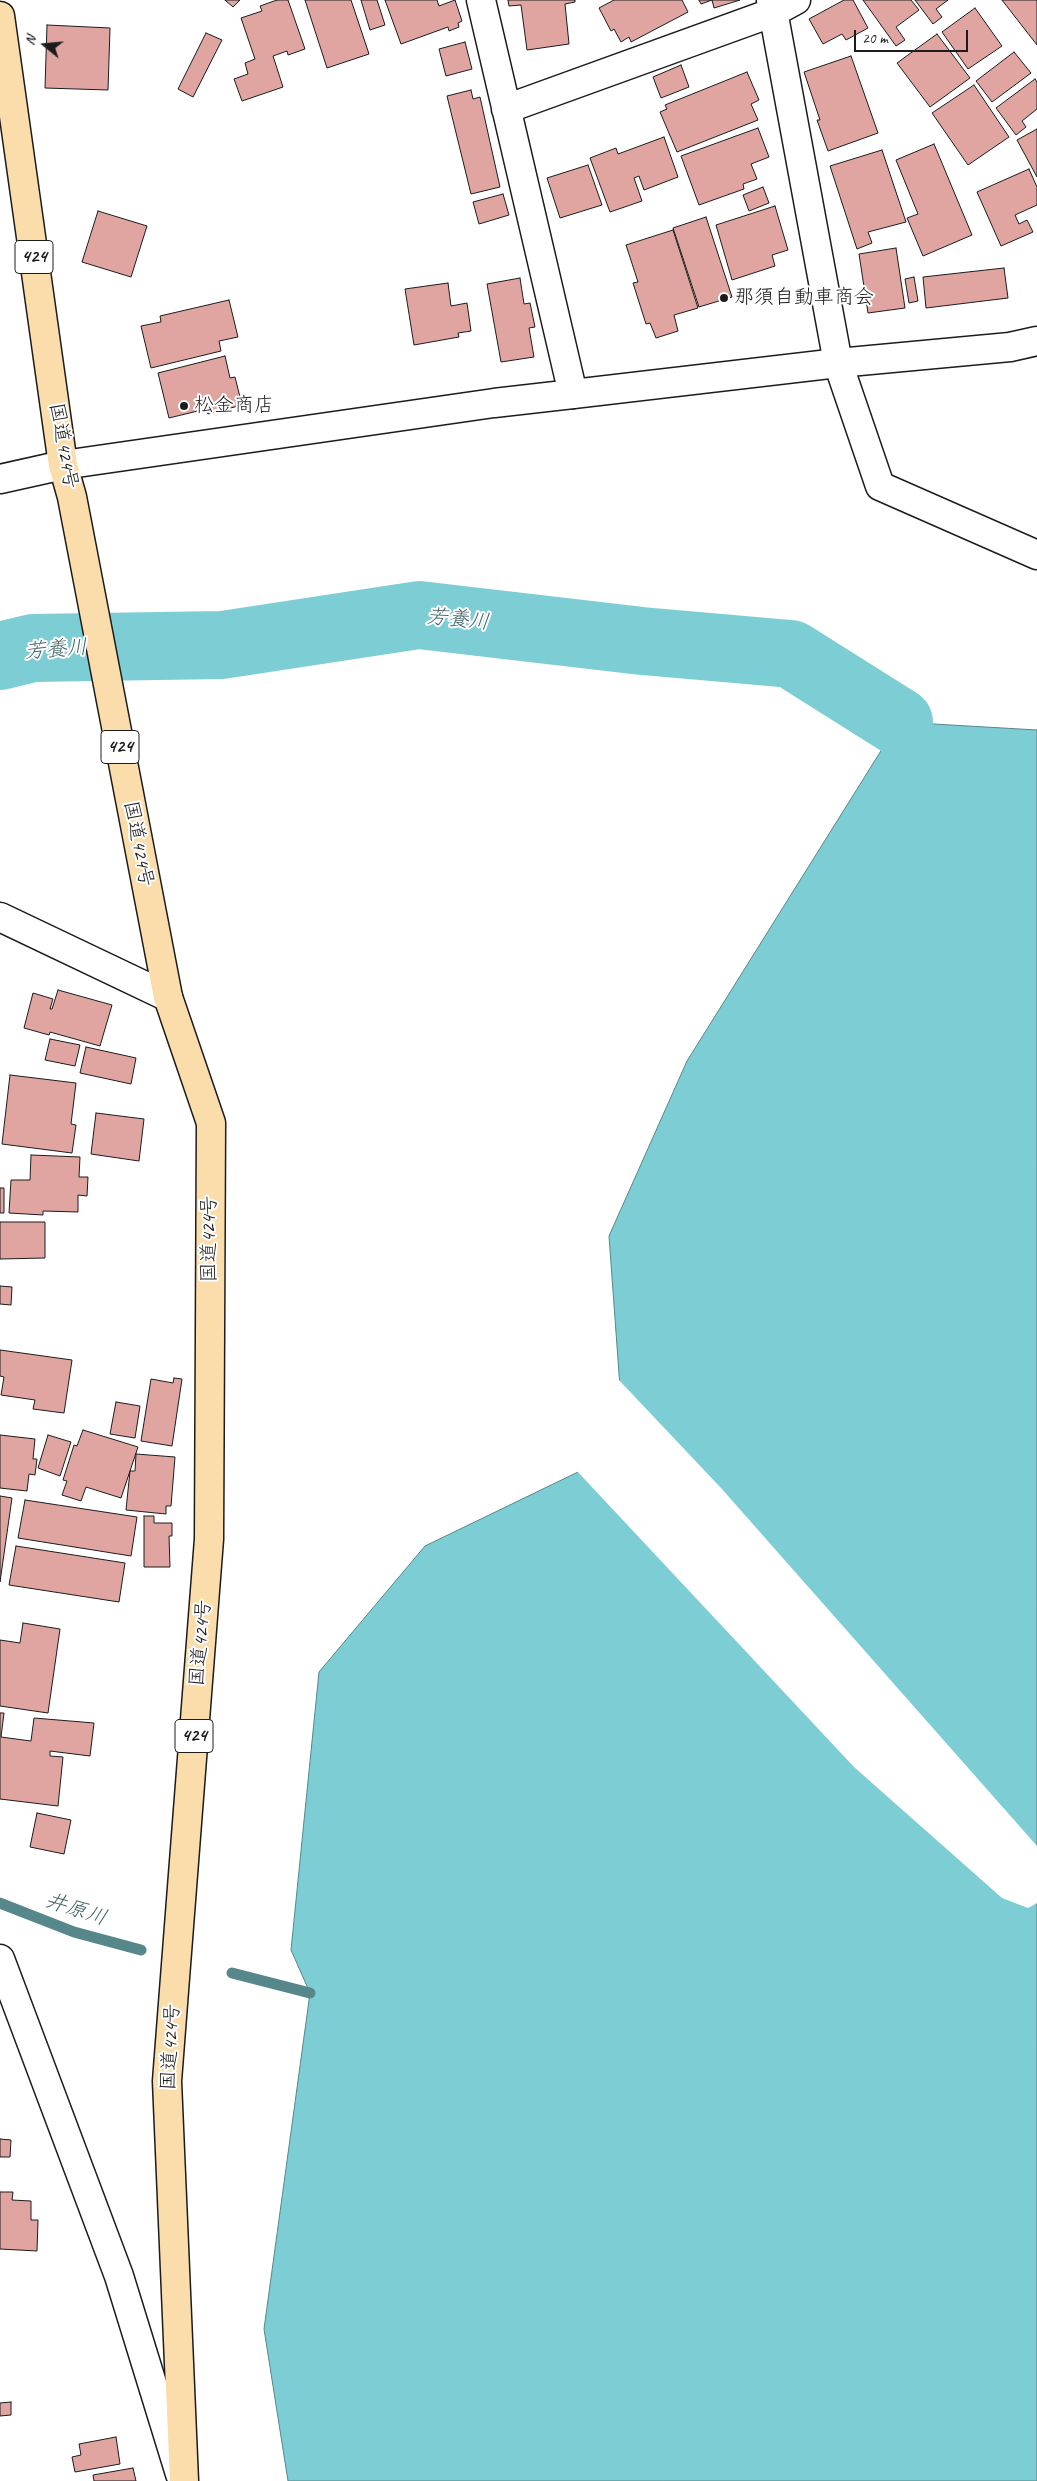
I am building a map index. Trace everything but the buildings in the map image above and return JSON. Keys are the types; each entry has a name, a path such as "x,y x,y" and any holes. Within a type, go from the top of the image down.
{"highway":[{"name":"国道424号","path":"2,0 0,14 64,464 72,497 168,997 211,1123 209,1540 167,2081 183,2481"}],"street":[{"path":"481,0 573,394"},
{"path":"506,109 781,4 838,363 880,486 1037,555"},
{"path":"0,479 64,464 494,403 838,363 1010,347 1037,342"},
{"path":"0,916 168,997"},
{"path":"0,1959 119,2276 183,2481"}],"water":[{"path":"899,722 1037,730 1037,2481 288,2481 264,2329 310,1993 291,1950 319,1672 425,1546 578,1472 622,1415 609,1236 687,1061"}],"pier":[{"path":"617,1378 721,1488 1037,1846 1037,1903 1028,1908 1002,1898 854,1767 576,1470 619,1414"}],"waterway":[{"name":"芳養川","path":"0,656 33,648 222,645 419,615 642,641 791,654 899,722"},
{"name":"井原川","path":"0,1903 74,1932 141,1950"},
{"name":"井原川","path":"232,1973 310,1993"}],"place":[{"name":"那須自動車商会","path":"724,298"},
{"name":"松金商店","path":"184,406"}]}
